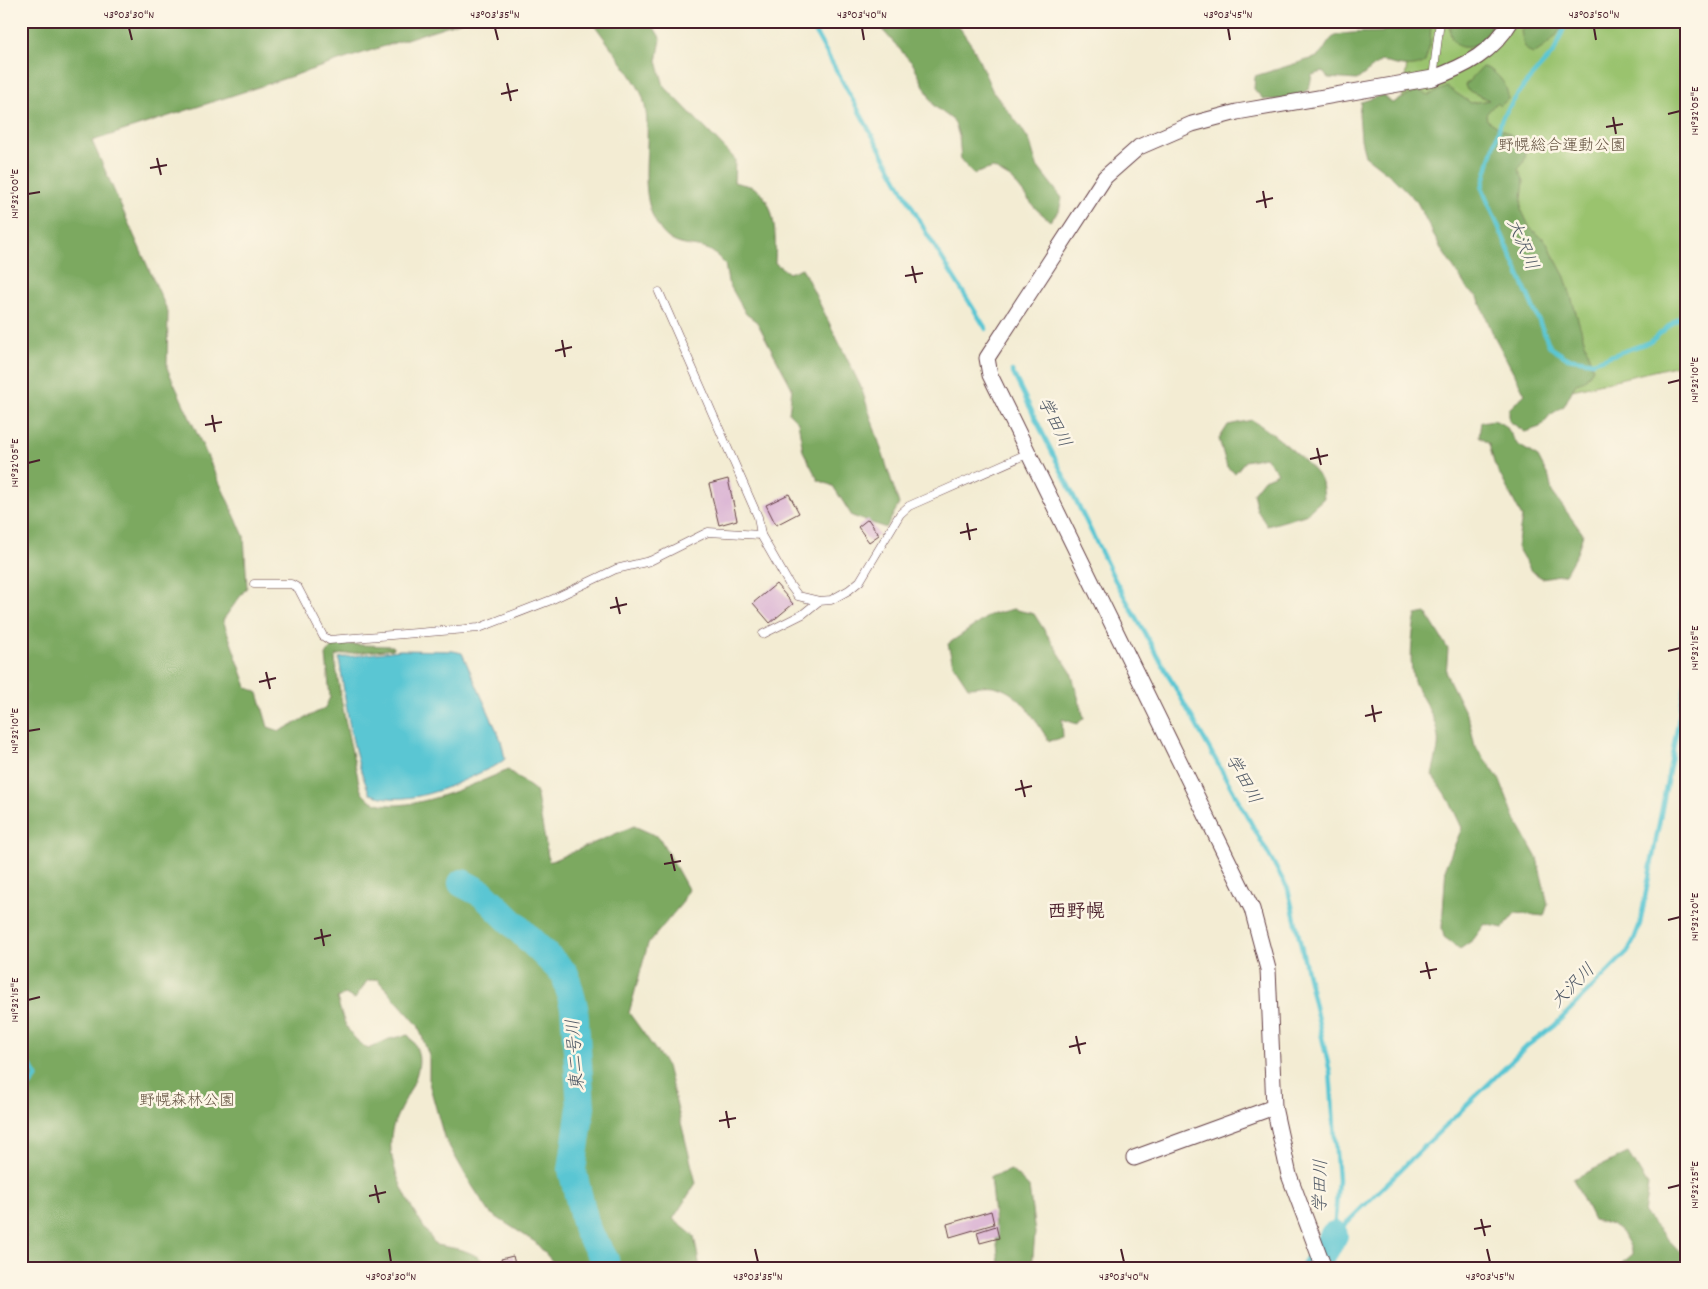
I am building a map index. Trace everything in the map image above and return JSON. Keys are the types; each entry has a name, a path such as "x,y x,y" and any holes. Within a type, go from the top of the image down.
{"street":[{"path":"1324,1268 1289,1175 1274,1107 1268,969 1252,909 990,375 987,358 1105,177 1139,148 1192,124 1237,112 1433,78 1460,69 1483,54 1501,38 1511,21"},
{"path":"1134,1158 1274,1107"}],"lane":[{"path":"1433,78 1440,21"},
{"path":"659,292 758,516 761,535 798,596 819,601 831,600 849,590 860,581 900,514 909,506 1029,453"},
{"path":"254,584 291,584 298,588 323,636 329,640 390,633 468,630 551,600 616,569 650,561 708,532 761,535"},
{"path":"763,634 803,614 819,601"}],"green space":[{"name":"野幌森林公園","path":"21,21 462,21 92,141 168,312 167,368 244,536 247,587 223,620 247,687 258,693 268,727 280,731 325,708 330,697 326,655 334,644 393,646 393,649 337,655 335,659 347,728 363,794 375,802 392,805 412,803 456,791 508,770 536,791 549,862 634,826 659,837 688,889 682,903 648,944 629,1013 667,1066 696,1183 673,1219 694,1236 700,1268 553,1268 554,1263 535,1242 490,1213 444,1137 429,1083 429,1056 418,1025 377,979 367,981 355,999 345,994 337,998 347,1027 355,1038 368,1049 389,1039 408,1035 416,1047 419,1060 417,1073 399,1111 391,1137 391,1150 398,1179 420,1222 436,1245 459,1249 472,1254 490,1268 21,1268"},
{"path":"592,21 650,21 661,39 657,61 664,86 735,159 734,182 753,187 767,201 775,232 775,263 789,273 802,268 861,387 899,504 886,528 852,516 833,486 818,480 803,451 798,422 789,413 792,388 757,322 746,314 728,282 725,264 711,251 680,244 668,238 653,217 648,201 646,184 647,132 643,98 628,71"},
{"path":"877,21 955,21 973,47 993,92 1030,142 1037,166 1062,198 1059,211 1050,221 1035,208 1012,179 993,168 973,174 961,160 959,136 954,121 934,106 913,64 878,25"},
{"path":"1389,21 1431,21 1430,45 1425,62 1409,66 1381,61 1357,80 1328,78 1323,72 1312,75 1309,89 1293,97 1275,100 1263,99 1254,89 1255,76 1317,57 1332,38 1336,36 1349,33 1383,32"},
{"name":"野幌総合運動公園","path":"1413,21 1687,21 1687,363 1568,391 1402,100"},
{"path":"1450,21 1493,21 1480,42 1474,46 1462,47 1457,45 1451,38"},
{"path":"1526,21 1564,21 1552,40 1533,54 1525,48 1522,38 1521,31"},
{"path":"1482,67 1492,71 1501,79 1508,94 1508,99 1500,106 1496,103 1486,114 1487,120 1524,143 1525,158 1523,164 1518,169 1524,181 1521,209 1530,228 1545,240 1565,277 1593,369 1586,379 1575,385 1564,406 1550,415 1540,427 1525,432 1509,421 1509,409 1525,394 1493,334 1478,297 1469,291 1441,249 1417,202 1391,176 1365,156 1361,139 1359,113 1361,102 1383,95 1392,103 1418,91 1429,95 1447,87 1471,103 1489,100 1467,90 1465,85"},
{"path":"1252,420 1269,431 1301,458 1318,475 1322,482 1324,498 1305,515 1267,526 1257,510 1253,493 1264,479 1278,473 1265,457 1245,461 1235,473 1227,467 1219,439 1228,425"},
{"path":"1494,420 1506,426 1517,444 1538,457 1549,478 1552,492 1583,534 1577,553 1565,574 1542,578 1531,571 1517,547 1522,517 1494,463 1489,444 1479,436 1481,422"},
{"path":"1013,609 1034,614 1071,672 1084,718 1077,724 1062,719 1063,738 1049,741 1027,709 1014,695 1006,690 990,686 968,687 953,664 948,644 990,615"},
{"path":"1426,613 1448,649 1446,674 1469,720 1475,746 1500,780 1516,821 1537,858 1548,904 1544,916 1515,913 1503,928 1485,924 1473,940 1460,949 1444,937 1442,928 1446,865 1462,828 1449,800 1432,775 1438,746 1437,730 1432,716 1415,684 1412,669 1412,640 1416,615"},
{"path":"1628,1153 1648,1185 1644,1214 1686,1258 1686,1268 1616,1268 1633,1254 1630,1246 1619,1230 1609,1224 1593,1220 1573,1179"},
{"path":"1011,1170 1029,1187 1035,1233 1032,1268 992,1268 999,1263 990,1177"}],"water":[{"path":"400,650 453,651 462,653 501,740 505,759 497,765 435,792 403,798 386,798 370,794 354,744 339,658"}],"building":[{"path":"728,479 737,520 719,525 709,484"},
{"path":"789,494 799,513 776,525 766,505"},
{"path":"868,519 879,535 869,542 858,527"},
{"path":"776,584 793,604 770,623 753,603"},
{"path":"991,1211 994,1224 950,1237 947,1224"},
{"path":"996,1226 999,1238 980,1243 977,1232"},
{"path":"513,1256 516,1268 504,1268 501,1259"}],"waterway":[{"name":"学田川","path":"809,21 927,234 986,329"},
{"name":"大沢川","path":"1567,21 1554,52 1525,84 1502,118 1482,188 1550,347 1567,358 1593,362 1650,342 1681,316 1687,316"},
{"name":"学田川","path":"1012,371 1115,580 1288,889 1330,1072 1338,1180 1334,1235"},
{"name":"大沢川","path":"1334,1235 1527,1046 1554,1026 1630,949 1640,924 1687,676"},
{"name":"東二号川","path":"462,883 483,894 565,974 574,1007 581,1107 572,1170 587,1230 605,1260 606,1268"},
{"path":"21,1058 30,1065 37,1076 30,1086 21,1090"},
{"path":"1314,1268 1334,1235"}],"district":[{"name":"西野幌","path":"1076,913"}]}
